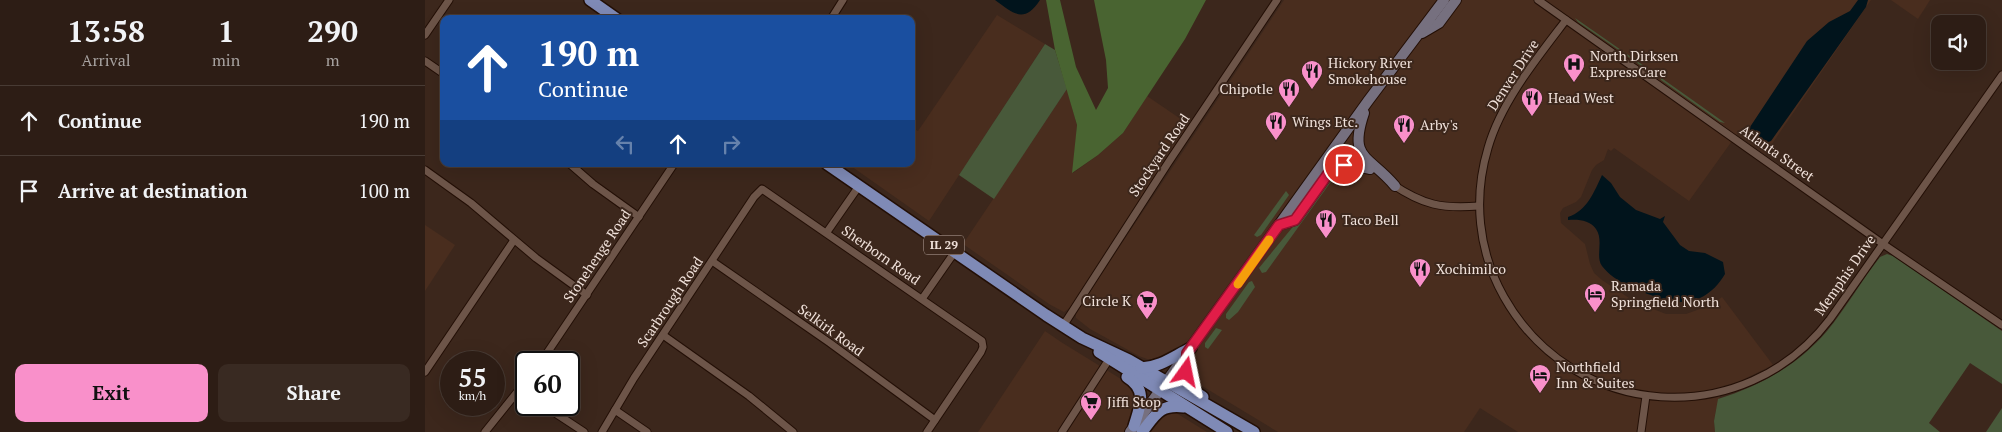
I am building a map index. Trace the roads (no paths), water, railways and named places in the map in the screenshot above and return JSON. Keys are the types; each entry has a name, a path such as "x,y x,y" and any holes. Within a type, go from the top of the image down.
{"main road":[{"path":"590,0 611,15"},
{"name":"IL 29","path":"831,167 1063,326 1082,338 1141,368 1163,387"},
{"name":"IL 29","path":"1082,338 1100,354 1163,387"},
{"path":"1141,368 1161,365 1172,357 1189,351 1186,375 1191,388 1237,416 1254,432"},
{"path":"1100,354 1103,362 1137,385 1141,397 1141,405 1135,430"},
{"path":"1163,387 1254,432"},
{"path":"1163,387 1186,407 1227,432"},
{"path":"1135,430 1157,412 1170,406 1186,407"}],"street":[{"path":"425,36 449,0"},
{"path":"834,15 843,0"},
{"name":"Stockyard Road","path":"1063,326 1168,163 1277,0"},
{"path":"1135,430 1163,387 1279,225 1444,0"},
{"path":"1419,34 1439,23 1456,0"},
{"name":"Atlanta Street","path":"1538,0 1883,244 2002,325"},
{"name":"Denver Drive","path":"1566,20 1501,113 1485,156 1480,187 1479,206 1483,241 1493,275 1511,309 1534,339 1554,357 1578,373 1614,389 1646,396"},
{"path":"425,61 440,71"},
{"name":"Memphis Drive","path":"1646,396 1685,398 1717,393 1749,383 1771,372 1801,350 1821,330 2002,76"},
{"path":"1369,101 1359,128 1359,147 1364,158 1385,174 1395,186"},
{"path":"1337,146 1411,197 1430,204 1443,206 1479,206"},
{"path":"1279,225 1295,220 1330,171 1344,165 1370,169"},
{"path":"573,167 639,218"},
{"name":"Stonehenge Road","path":"549,351 673,167"},
{"path":"425,170 471,203 551,270 587,295"},
{"path":"827,232 859,186"},
{"name":"Sherborn Road","path":"762,189 979,338 983,344 981,352 935,420"},
{"name":"Scarbrough Road","path":"602,432 663,335 754,197 762,189"},
{"path":"425,372 514,240"},
{"path":"922,299 955,252"},
{"name":"Selkirk Road","path":"712,261 830,343 935,420"},
{"path":"663,335 741,390 793,432"},
{"path":"1062,432 1106,364"},
{"path":"485,432 515,394"},
{"path":"1641,432 1646,396"},
{"path":"615,410 647,432"},
{"path":"560,416 584,432"},
{"path":"927,432 935,420"}],"water":[{"path":"995,0 1040,0 1029,12 1019,14"},
{"path":"1858,0 1868,0 1866,7 1771,141 1766,143 1754,137 1750,127 1807,41 1829,22 1850,11"},
{"path":"1602,175 1611,183 1620,197 1636,210 1660,219 1665,216 1663,222 1680,245 1689,251 1705,253 1723,262 1725,274 1708,294 1690,301 1669,302 1628,286 1607,272 1600,262 1599,238 1596,229 1591,224 1583,221 1568,220 1568,217 1585,206"}],"place":[{"name":"North Dirksen ExpressCare","path":"1574,83"},
{"name":"Hickory River Smokehouse","path":"1312,90"},
{"name":"Chipotle","path":"1289,108"},
{"name":"Head West","path":"1532,117"},
{"name":"Wings Etc.","path":"1276,141"},
{"name":"Arby's","path":"1404,144"},
{"name":"Taco Bell","path":"1326,239"},
{"name":"Xochimilco","path":"1420,288"},
{"name":"Ramada Springfield North","path":"1595,313"},
{"name":"Circle K","path":"1147,320"},
{"name":"Northfield Inn & Suites","path":"1540,394"},
{"name":"Jiffi Stop","path":"1091,421"}]}
